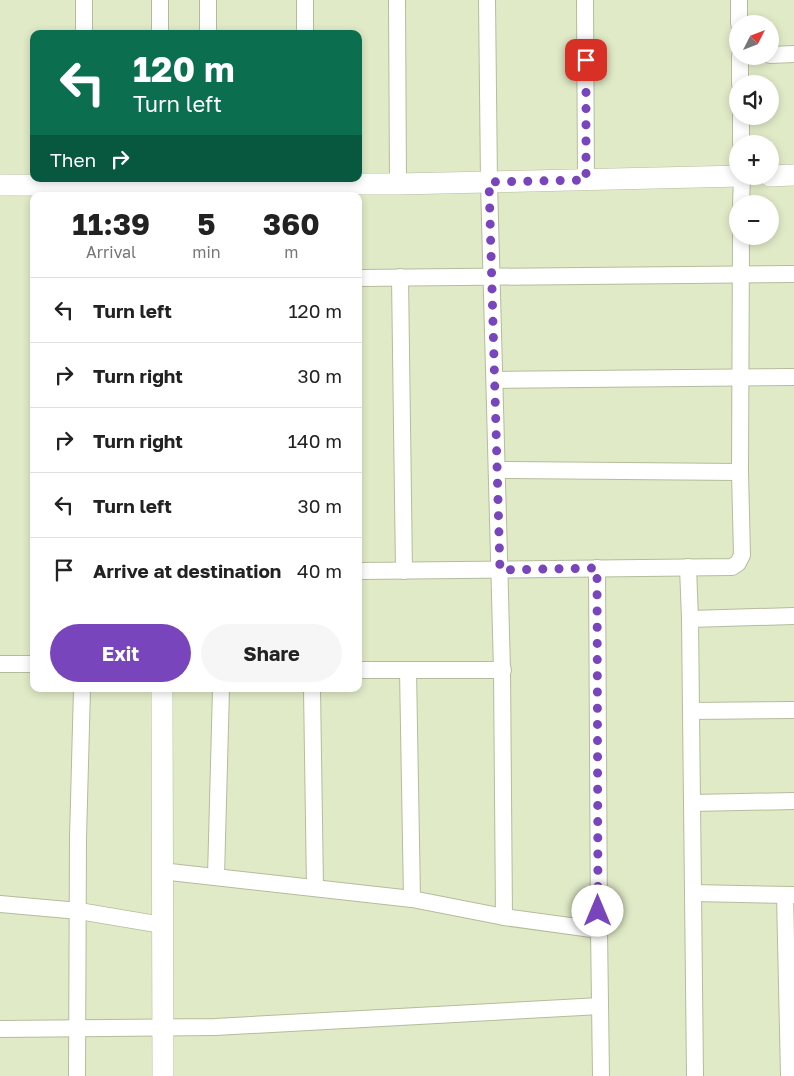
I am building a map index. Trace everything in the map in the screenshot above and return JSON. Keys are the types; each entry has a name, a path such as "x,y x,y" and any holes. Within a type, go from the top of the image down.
{"street":[{"path":"84,0 84,30"},
{"path":"160,0 160,30"},
{"path":"208,0 208,30"},
{"path":"305,0 305,30"},
{"path":"397,0 398,184"},
{"path":"488,0 489,182 503,670 504,917"},
{"path":"586,0 586,180"},
{"path":"739,0 739,15"},
{"path":"779,55 794,54"},
{"path":"779,176 794,175"},
{"path":"337,182 398,184 729,176"},
{"path":"0,185 208,187 295,186 304,182"},
{"path":"362,571 732,567 738,563 742,555 740,472 741,245"},
{"path":"362,278 794,274"},
{"path":"400,277 404,570"},
{"path":"494,380 794,378"},
{"path":"497,470 740,472"},
{"path":"688,567 695,1076"},
{"path":"597,568 598,930 601,1076"},
{"path":"690,619 794,616"},
{"path":"0,664 30,664"},
{"path":"362,670 503,670"},
{"path":"408,670 412,899"},
{"path":"77,1076 78,838 82,692"},
{"path":"162,692 163,1076"},
{"path":"216,877 221,692"},
{"path":"312,692 315,888"},
{"path":"691,711 794,710"},
{"path":"692,803 794,802"},
{"path":"161,871 412,899 504,917 598,930"},
{"path":"693,893 789,895 791,1009 789,1076"},
{"path":"0,904 78,911 162,925"},
{"path":"0,1029 215,1027 600,1006"}],"route":[{"path":"586,60 586,180 489,182 500,570 597,568 598,911"}]}
